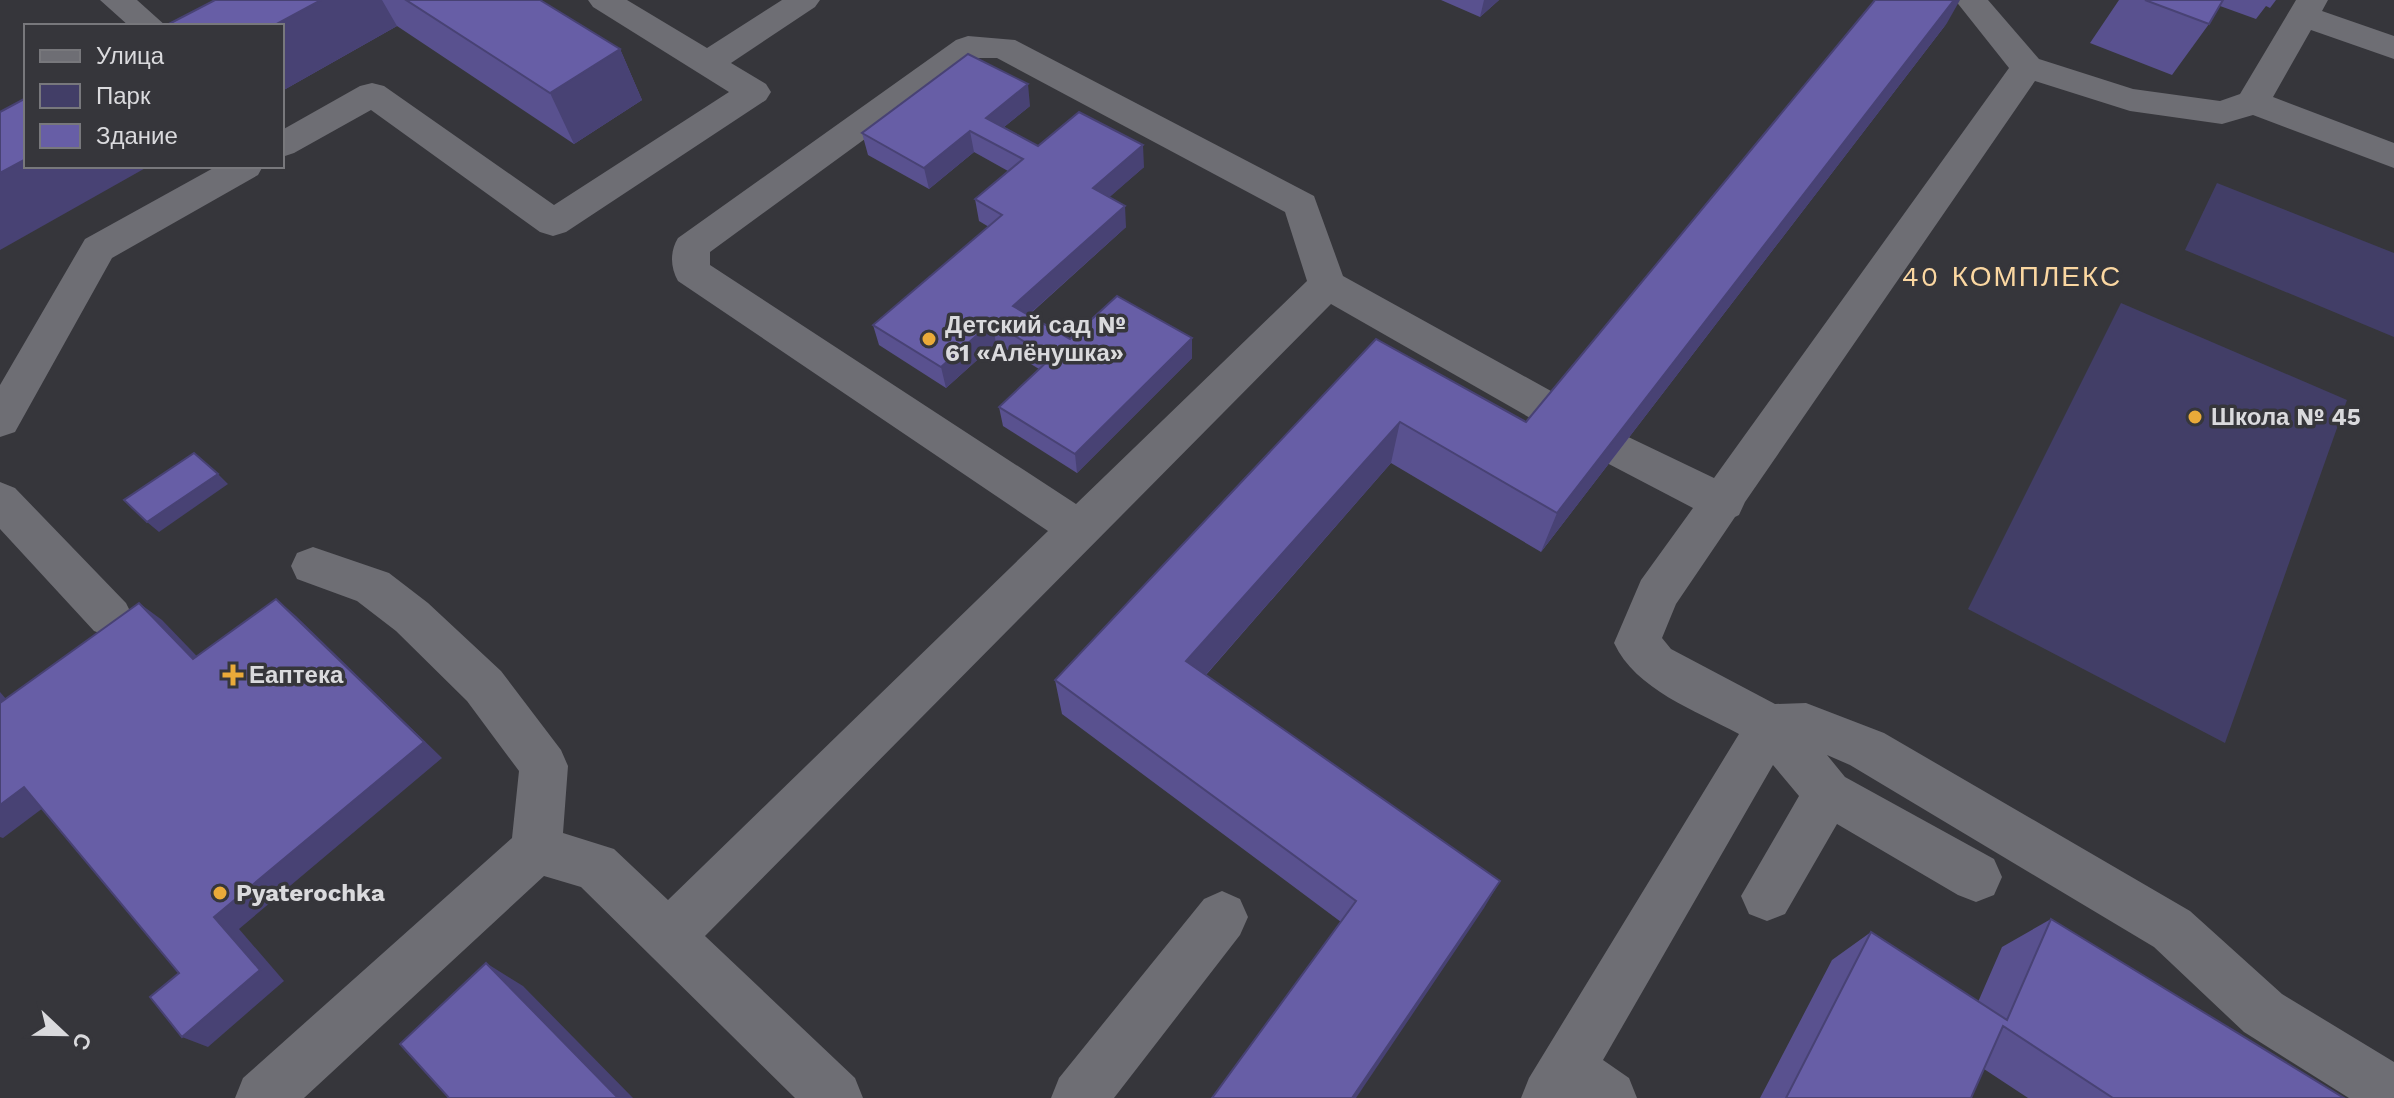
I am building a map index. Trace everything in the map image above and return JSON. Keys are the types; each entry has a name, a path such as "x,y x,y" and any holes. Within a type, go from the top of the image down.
{"lane":[{"path":"116,0 147,24"},
{"path":"287,136 372,94 553,223 754,92 604,0"},
{"path":"707,63 804,0"},
{"path":"1971,0 2027,67 2130,100 2222,113 2253,102 2394,156"},
{"path":"2253,102 2307,8 2394,48"},
{"path":"1080,529 691,271 691,247 968,47 1003,47 1301,205 1327,284 1554,412"},
{"path":"1976,877 1828,793 1770,726 1655,664 1637,643 1657,594 1724,503 2027,67"},
{"path":"0,421 98,249 241,168"},
{"path":"667,937 1327,284"},
{"path":"1620,450 1724,503"},
{"path":"0,500 110,617"},
{"path":"263,1098 536,850 544,766 484,686 412,617 373,587 313,566"},
{"path":"1770,726 1806,725 1867,749 2172,929 2263,1013 2394,1094"},
{"path":"1575,1088 1656,923 1770,726"},
{"path":"1767,896 1828,793"},
{"path":"536,850 596,866 835,1098"},
{"path":"1079,1098 1222,917"}],"green space":[{"path":"2217,183 2394,253 2394,337 2185,250"},
{"path":"2121,303 2347,400 2225,743 1968,609"}],"building":[{"path":"215,0 321,0 277,24 169,24"},
{"path":"406,0 540,0 620,49 550,93"},
{"path":"1875,0 1954,0 1557,513 1400,422 1186,661 1500,881 1352,1098 1212,1098 1356,901 1055,680 1376,339 1526,422"},
{"path":"2145,0 2223,0 2209,24"},
{"path":"968,54 1028,84 986,118 1038,146 1079,112 1143,145 1093,188 1125,206 1013,306 1070,339 1117,296 1192,338 1075,454 999,407 1051,358 992,322 941,367 873,325 1002,215 975,199 1023,159 970,131 924,168 862,133"},
{"path":"24,99 24,160 0,173 0,112"},
{"path":"194,453 218,474 147,522 124,500"},
{"path":"276,599 424,742 214,917 260,970 182,1037 150,997 179,973 24,787 0,805 0,703 139,603 193,659"},
{"path":"2051,919 2344,1098 2113,1098 2003,1026 1971,1098 1786,1098 1871,932 2007,1020"},
{"path":"486,963 618,1098 449,1098 400,1044"}],"place":[{"name":"Детский сад № 61 «Алёнушка»","path":"929,339"},
{"name":"Школа № 45","path":"2195,417"},
{"name":"Еаптека","path":"233,675"},
{"name":"Pyaterochka","path":"220,893"}],"district":[{"name":"40 КОМПЛЕКС","path":"2012,276"}]}
